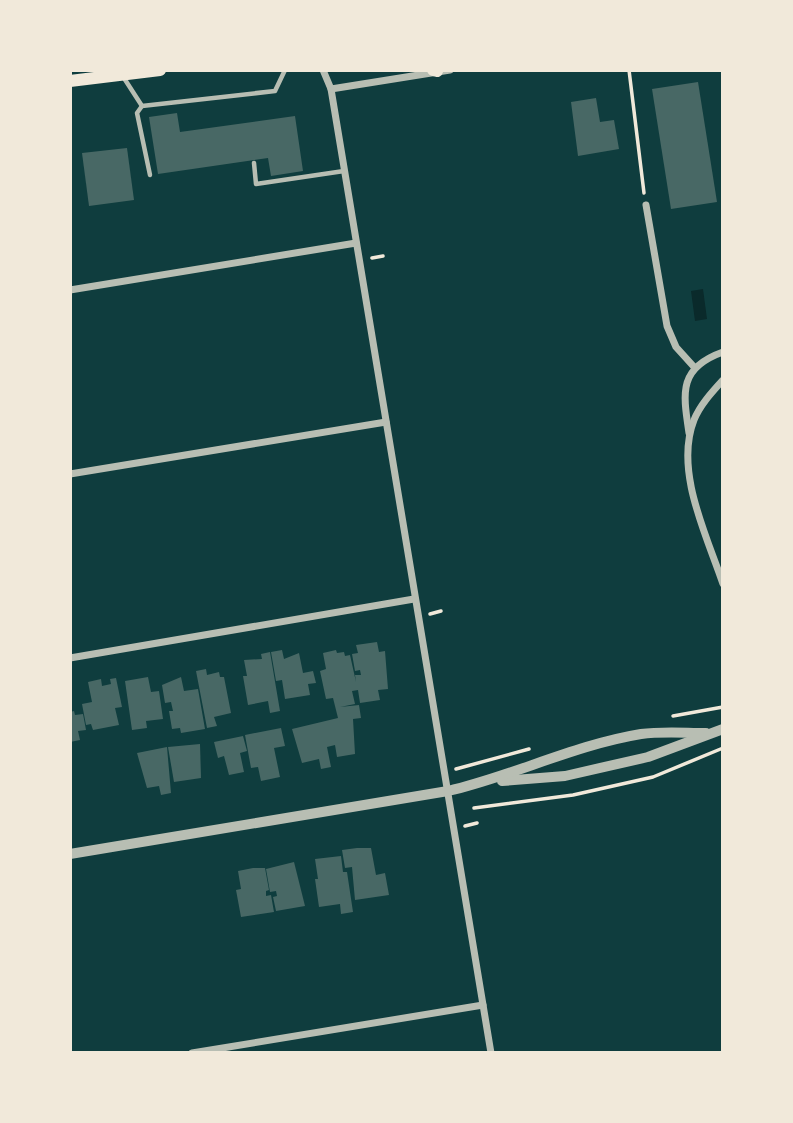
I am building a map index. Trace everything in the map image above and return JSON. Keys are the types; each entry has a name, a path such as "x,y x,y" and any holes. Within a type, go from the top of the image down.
{"main road":[{"path":"70,80 160,70"}],"street":[{"path":"323,70 331,89 491,1053"},
{"path":"331,89 440,70"},
{"path":"646,205 667,326 676,347 695,368"},
{"path":"70,290 356,243"},
{"path":"723,352 695,368 685,385 690,472 697,507 723,584"},
{"path":"689,438 694,419 723,380"},
{"path":"70,474 386,422"},
{"path":"70,658 414,599"},
{"path":"70,854 489,782 565,776 648,757 706,733 723,729"},
{"path":"489,782 559,755 643,734 706,733"},
{"path":"192,1053 483,1005"}],"lane":[{"path":"150,175 137,113 142,106 275,91 285,70"},
{"path":"115,73 142,106"},
{"path":"254,163 256,184 344,171"}],"path":[{"path":"629,70 646,205"},
{"path":"474,808 573,795 653,777 723,748"}],"water":[{"path":"703,289 707,319 695,321 691,291"}],"building":[{"path":"698,82 717,202 671,209 652,89"},
{"path":"596,98 600,122 614,120 619,149 578,156 571,102"},
{"path":"177,113 180,132 295,116 303,171 271,176 268,158 158,174 149,117"},
{"path":"127,148 134,200 89,206 82,153"},
{"path":"377,642 379,652 385,651 388,689 378,690 380,700 360,703 358,690 352,691 355,704 340,707 359,705 361,718 353,719 355,754 337,757 335,745 327,747 331,767 321,769 319,759 302,763 292,729 338,718 333,698 326,699 320,671 326,669 323,653 336,650 337,653 344,652 345,656 350,655 356,682 355,675 361,675 360,670 355,671 352,654 358,653 356,645"},
{"path":"282,650 284,659 299,653 303,673 313,671 316,683 308,684 310,695 285,699 282,680 276,681 271,652"},
{"path":"270,652 280,711 270,713 268,701 248,705 243,676 247,676 244,660 262,659 261,654"},
{"path":"206,669 207,675 219,672 220,677 224,677 231,713 214,717 217,726 207,728 196,671"},
{"path":"148,677 151,692 159,691 163,719 146,721 147,728 132,730 125,681"},
{"path":"181,677 184,691 198,689 205,729 181,733 180,728 172,729 169,711 173,711 171,702 165,703 162,685"},
{"path":"116,678 122,707 115,708 119,725 93,730 91,724 86,725 82,704 92,702 88,682 101,679 102,686 111,684 110,679"},
{"path":"74,711 75,715 83,714 86,730 78,731 80,740 70,742 70,712"},
{"path":"281,728 285,746 274,748 280,777 261,781 258,767 251,768 245,735"},
{"path":"243,736 247,751 240,753 244,772 229,775 224,756 218,758 214,742"},
{"path":"200,744 201,778 174,782 168,747"},
{"path":"167,747 171,793 161,795 159,786 147,788 137,753"},
{"path":"371,848 376,875 385,873 389,895 355,900 352,867 345,868 342,850"},
{"path":"341,856 343,872 347,872 353,912 341,914 340,904 319,907 315,859"},
{"path":"294,862 305,906 276,911 273,897 277,896 276,891 270,892 266,869"},
{"path":"265,868 269,890 266,891 266,896 271,895 274,912 241,917 236,890 241,889 238,871"}]}
